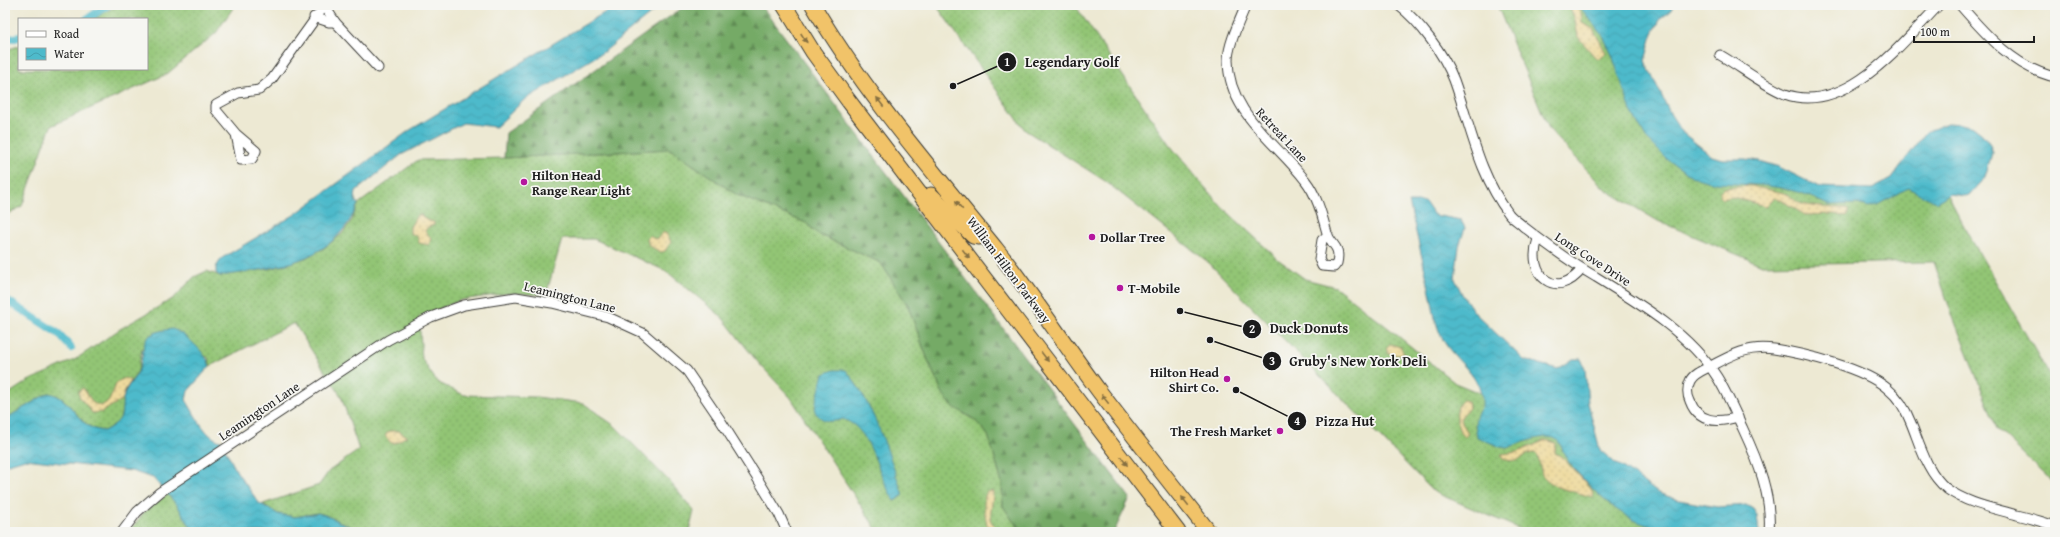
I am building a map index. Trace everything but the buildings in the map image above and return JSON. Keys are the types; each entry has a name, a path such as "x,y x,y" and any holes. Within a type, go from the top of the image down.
{"highway":[{"name":"William Hilton Parkway","path":"784,5 813,52 843,94 895,160 1178,532"},
{"name":"William Hilton Parkway","path":"813,5 840,48 873,93 945,188 986,238 1099,391 1209,532"},
{"path":"895,160 973,236 986,238"}],"street":[{"path":"236,134 216,110 216,105 238,93 260,90 272,79 314,17 324,5 334,22 378,68"},
{"name":"Retreat Lane","path":"1246,5 1227,58 1229,78 1234,93 1244,112 1306,181 1324,220 1328,235"},
{"name":"Long Cove Drive","path":"1398,5 1407,12 1432,41 1453,79 1482,167 1497,196 1510,216 1538,239 1582,269 1643,307 1689,343 1718,378 1754,451 1766,489 1769,532"},
{"path":"1720,55 1786,94 1821,97 1841,92 1859,82 1939,5"},
{"path":"1960,5 1996,45 2021,63 2055,77"},
{"path":"314,17 329,22 334,22"},
{"path":"1538,239 1534,260 1537,270 1545,280 1557,283 1567,281 1575,278 1582,269"},
{"name":"Leamington Lane","path":"122,532 137,512 160,492 388,340 431,317 464,306 516,297 552,303 608,317 643,333 686,372 719,418 759,481 779,514 787,532"},
{"path":"1738,417 1724,421 1709,420 1702,417 1693,409 1689,399 1688,389 1691,379 1732,353 1750,348 1773,349 1819,359 1866,376 1887,388 1902,403 1923,454 1935,475 1946,488 1965,500 1987,508 2055,526"}],"green space":[{"path":"118,5 235,5 216,33 167,74 51,126 22,206 5,216 5,50 18,46 18,70 148,70 148,18 95,18"},
{"path":"686,5 761,5 1130,498 1114,532 1025,532 1015,524 1003,506 1002,483 988,435 975,420 952,406 943,394 929,363 908,306 881,263 818,234 806,223 737,195 670,149 504,158 506,133"},
{"path":"936,5 1075,5 1169,144 1218,203 1279,260 1305,279 1336,287 1455,383 1512,406 1588,460 1732,532 1527,532 1434,492 1208,262 1105,181 1025,130"},
{"path":"1497,5 1605,5 1696,163 1853,198 1940,179 1966,230 2055,385 2055,484 1997,429 1951,312 1934,262 1762,265 1658,221 1606,190 1549,129"},
{"path":"670,149 737,195 806,223 818,234 881,263 908,306 929,363 943,394 964,414 975,420 988,435 1002,483 1003,506 1015,524 1025,532 878,532 791,398 756,360 721,316 666,271 594,239 562,239 546,295 510,293 461,300 419,317 422,359 437,382 464,395 536,397 583,403 615,426 670,482 694,511 689,532 368,532 318,513 295,517 278,514 263,504 319,485 329,471 359,450 341,396 294,323 210,366 208,357 142,348 138,371 125,391 120,421 104,431 87,425 63,400 56,395 48,393 5,419 5,396 28,381 76,359 120,329 174,298 194,277 207,271 220,276 274,268 305,258 324,248 342,234 352,220 358,204 418,160 504,158"},
{"path":"168,494 177,505 194,532 129,532 145,511"}],"sand":[{"path":"1569,5 1574,5 1581,13 1582,23 1593,29 1606,53 1598,59 1578,37 1575,20"},
{"path":"1752,186 1784,193 1802,204 1845,208 1848,210 1848,213 1846,217 1834,214 1805,215 1775,198 1765,206 1733,197 1722,199 1719,196 1720,191 1724,188"},
{"path":"417,215 421,215 426,220 434,222 434,225 428,227 425,231 431,238 429,245 419,243 417,236 410,233 410,227"},
{"path":"662,233 666,233 671,242 665,251 661,252 649,246 647,239 650,235 654,239 658,238"},
{"path":"1390,344 1401,347 1404,355 1388,353 1386,348"},
{"path":"125,378 131,381 125,390 123,399 102,412 92,413 78,392 83,388 93,403 101,406 109,401 117,382"},
{"path":"1463,400 1468,401 1469,408 1462,416 1461,420 1468,434 1465,437 1461,434 1457,416 1458,407"},
{"path":"389,431 399,431 407,436 395,443 391,443 385,436"},
{"path":"1546,440 1556,443 1555,453 1562,457 1591,489 1593,493 1592,497 1557,487 1547,480 1542,475 1536,453 1528,454 1514,460 1503,459 1501,456 1502,454 1517,452"},
{"path":"990,491 993,492 993,495 990,519 1001,532 995,532 987,525 984,501 986,493"}],"water":[{"path":"617,5 661,5 605,51 523,101 496,127 463,123 401,155 356,191 355,200 358,204 348,224 334,239 319,251 301,259 262,270 220,276 216,273 216,267 222,258 294,215 410,130"},
{"path":"1578,5 1676,5 1660,20 1652,35 1645,61 1671,115 1683,133 1712,156 1722,159 1745,159 1759,161 1779,167 1819,187 1872,189 1890,180 1926,132 1948,123 1961,124 1973,127 1982,134 1990,144 1992,153 1985,177 1969,195 1964,196 1950,194 1936,202 1908,188 1880,204 1869,207 1857,204 1828,205 1802,193 1781,188 1760,185 1714,183 1693,177 1668,160 1646,138 1631,111 1612,55 1602,34"},
{"path":"1409,202 1425,202 1434,215 1461,220 1465,228 1459,246 1455,279 1462,294 1475,313 1524,360 1558,369 1573,359 1581,359 1585,368 1588,403 1600,450 1615,463 1658,493 1679,500 1717,507 1746,505 1753,509 1757,515 1759,532 1681,532 1651,526 1636,521 1626,516 1607,502 1582,478 1568,461 1558,442 1554,438 1537,438 1507,448 1500,447 1477,437 1475,421 1477,414 1482,407 1482,396 1474,378 1447,347 1440,333 1435,318"},
{"path":"172,329 183,334 189,339 200,350 210,366 188,391 186,400 205,430 215,439 221,441 237,472 259,503 278,514 295,517 318,513 368,532 194,532 177,505 153,478 131,471 25,459 5,465 5,419 48,393 56,395 63,400 87,425 104,431 113,426 121,417 123,397 127,388 138,372 141,364 144,343 147,338 160,331"},
{"path":"834,370 846,370 856,384 873,414 903,495 895,501 862,433 843,419 835,421 824,420 815,412 816,401 824,374"}],"waterway":[{"path":"88,18 108,5"},
{"path":"5,40 18,37"},
{"path":"5,299 59,334 71,348"}],"place":[{"name":"Legendary Golf","path":"953,86"},
{"name":"Hilton Head Range Rear Light","path":"524,182"},
{"name":"Dollar Tree","path":"1092,237"},
{"name":"T-Mobile","path":"1120,288"},
{"name":"Duck Donuts","path":"1180,311"},
{"name":"Gruby's New York Deli","path":"1210,340"},
{"name":"Hilton Head Shirt Co.","path":"1227,379"},
{"name":"Pizza Hut","path":"1236,390"},
{"name":"The Fresh Market","path":"1280,431"}]}
